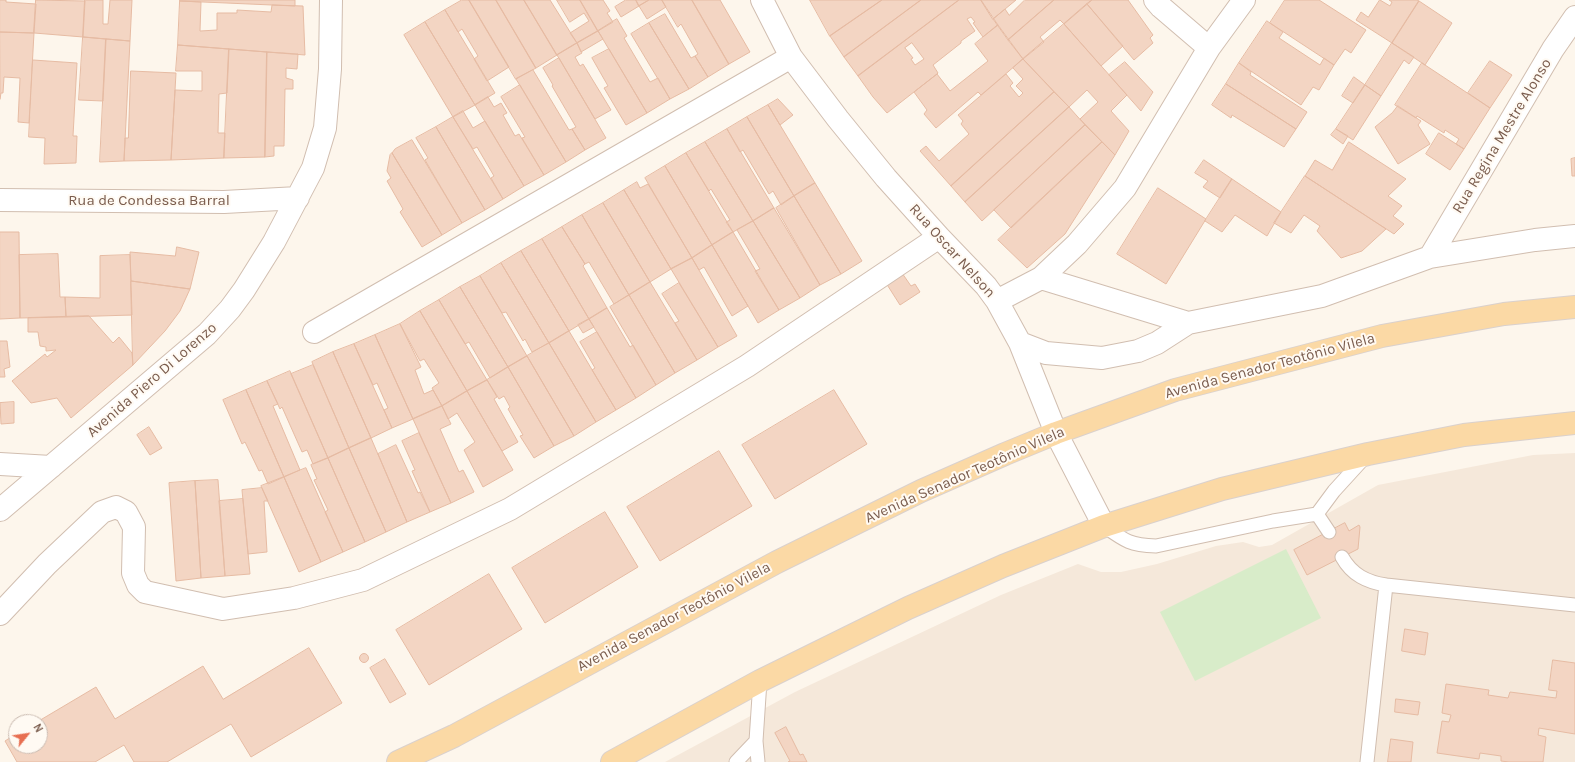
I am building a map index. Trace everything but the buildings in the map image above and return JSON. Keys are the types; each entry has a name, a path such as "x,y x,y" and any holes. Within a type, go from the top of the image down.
{"main road":[{"name":"Avenida Senador Teotônio Vilela","path":"398,762 454,736 777,562 921,491 1056,433 1175,390 1382,336 1504,314 1575,307"},
{"path":"612,762 760,682 908,608 1003,566 1104,526 1222,489 1368,454 1464,435 1575,423"}],"street":[{"name":"Avenida Piero Di Lorenzo","path":"0,510 207,334 230,309 244,290 274,242 298,198 313,168 326,128 330,69 331,0"},
{"name":"Rua Oscar Nelson","path":"762,0 791,57 838,119 886,178 986,286 997,301 1020,342 1056,433 1104,526"},
{"path":"1155,0 1160,7 1209,48"},
{"path":"997,301 1041,278 1077,244 1125,188 1209,48 1244,0"},
{"name":"Rua Regina Mestre Alonso","path":"1430,257 1553,49 1575,17"},
{"path":"314,332 791,57"},
{"name":"Rua de Condessa Barral","path":"0,200 224,202 298,198"},
{"path":"1020,342 1046,353 1102,358 1138,352 1157,343 1188,323 1322,296 1430,257 1535,240 1575,236"},
{"path":"0,614 47,564 102,512 116,507 126,512 134,527 133,573 138,585 146,592 223,609 294,598 363,580 510,509 747,366 939,237"},
{"path":"1041,278 1188,323"},
{"path":"0,464 51,467"}],"lane":[{"path":"1104,526 1123,539 1138,546 1156,546 1259,524 1317,514 1334,491 1368,454"},
{"path":"1317,514 1329,532"},
{"path":"1342,557 1348,567 1364,579 1372,583 1386,586 1575,605"},
{"path":"1367,762 1386,586"},
{"path":"758,762 756,741 760,682"},
{"path":"736,762 756,741"}],"shaded area":[{"path":"1575,453 1575,762 665,762 795,692 1001,595 1078,564 1101,572 1121,572 1157,564 1216,546 1243,542 1259,547 1272,545 1378,485 1533,455"}],"green space":[{"path":"1286,549 1321,618 1195,681 1160,612"}]}
